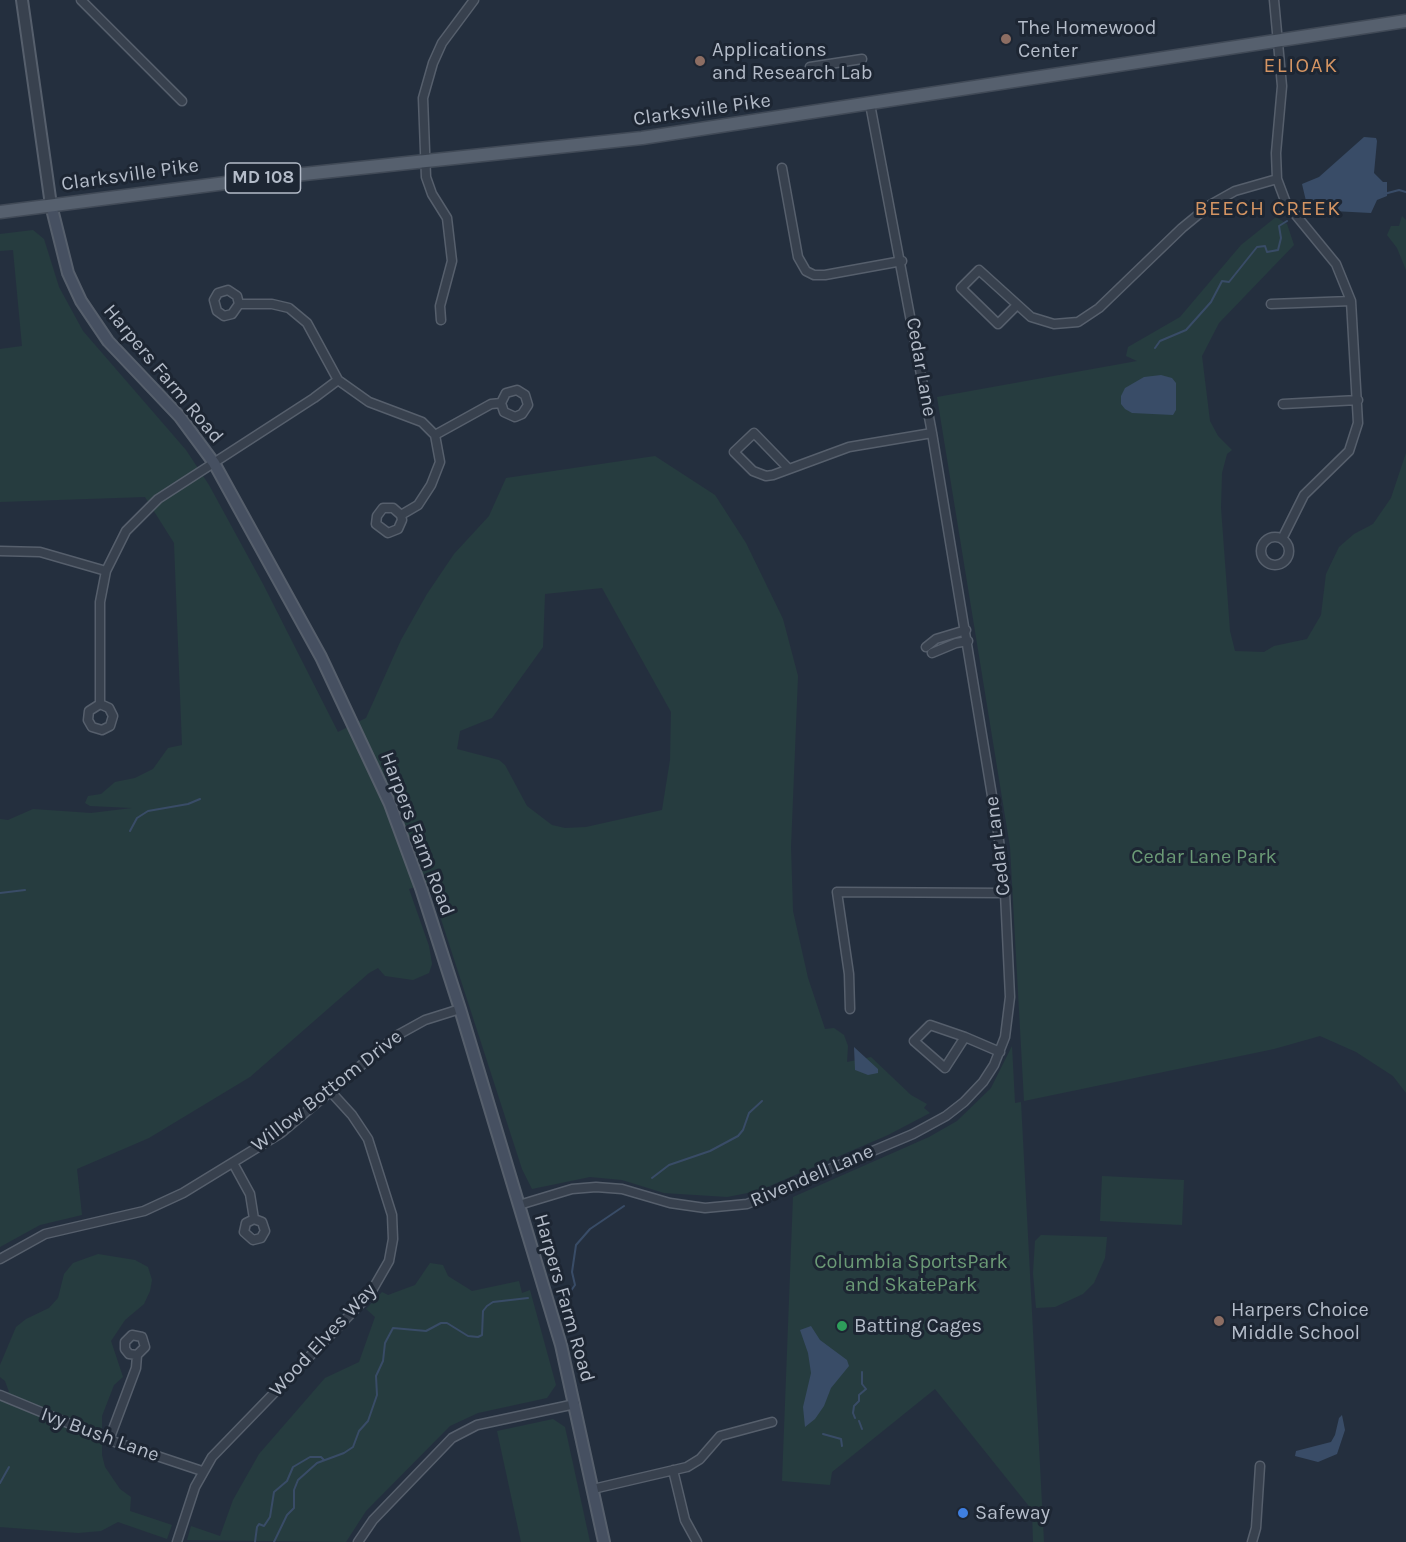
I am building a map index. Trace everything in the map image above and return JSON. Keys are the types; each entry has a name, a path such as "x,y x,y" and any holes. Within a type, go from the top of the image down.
{"main road":[{"name":"Clarksville Pike","path":"0,212 257,178 618,141 1406,21"},
{"name":"Harpers Farm Road","path":"51,206 68,273 94,323 180,417 214,463 321,657 366,751 408,850 460,1009 561,1345 604,1542"}],"street":[{"path":"22,0 51,206"},
{"path":"81,0 182,101"},
{"path":"441,320 440,306 451,268 451,252 447,218 429,188 422,115 427,81 442,43 474,0"},
{"path":"1274,0 1282,86 1276,153 1277,179 1286,203 1336,264 1351,302 1358,400 1357,432 1349,451 1304,495 1282,539"},
{"path":"810,67 862,59"},
{"name":"Cedar Lane","path":"870,104 902,261 968,641 998,832 1005,893 1009,1013 1000,1052"},
{"path":"782,168 798,257 806,270 814,274 825,275 902,261"},
{"path":"1016,306 998,324 961,288 979,270 1030,317 1067,325 1088,317 1197,215 1235,191 1277,179"},
{"path":"1271,304 1351,302"},
{"path":"239,304 272,303 289,308 298,314 307,323 338,380 369,402 422,422 435,435 440,453 436,478 418,505 401,515"},
{"path":"100,704 100,602 106,571 118,542 146,509 315,398 338,380"},
{"path":"1283,404 1358,400"},
{"path":"435,435 481,408 501,403"},
{"path":"788,468 754,433 734,452 760,475 772,475 849,447 932,433"},
{"path":"0,551 46,553 106,571"},
{"path":"966,630 936,639 929,650 968,641"},
{"path":"850,1009 849,974 837,892 1005,893"},
{"name":"Willow Bottom Drive","path":"0,1259 45,1234 144,1211 183,1193 281,1133 403,1031 425,1020 460,1009"},
{"path":"964,1037 945,1068 914,1041 930,1025 964,1037 1000,1052"},
{"name":"Rivendell Lane","path":"519,1205 572,1189 596,1187 622,1190 696,1207 720,1209 747,1204 929,1126 957,1108 975,1091 1000,1052"},
{"name":"Wood Elves Way","path":"177,1542 202,1471 221,1447 370,1294 389,1261 393,1239 392,1215 368,1139 352,1115 331,1092"},
{"path":"233,1163 247,1185 254,1219"},
{"path":"109,1440 136,1368 136,1355"},
{"name":"Ivy Bush Lane","path":"0,1395 109,1440 202,1471"},
{"path":"358,1542 373,1520 452,1438 477,1425 575,1404"},
{"path":"593,1489 694,1464 720,1436 772,1422"},
{"path":"1252,1542 1256,1528 1260,1466"},
{"path":"673,1470 685,1520 697,1542"}],"green space":[{"path":"1402,216 1406,220 1406,270 1397,248 1387,235 1391,226 1399,226"},
{"name":"Cedar Lane Park","path":"1276,217 1287,224 1294,245 1219,323 1202,356 1210,421 1218,436 1232,450 1227,454 1222,473 1221,508 1230,631 1235,651 1264,652 1274,646 1307,639 1321,615 1326,574 1339,547 1354,534 1373,524 1391,498 1406,453 1406,1093 1393,1076 1356,1052 1320,1036 1274,1049 1024,1101 1010,847 937,397 1137,361 1126,356 1128,347 1180,317 1241,245"},
{"path":"33,230 44,239 59,287 83,331 186,450 209,485 263,584 338,732 366,718 401,640 427,594 454,554 489,516 506,478 655,456 715,495 746,543 783,619 798,676 791,847 793,911 808,978 825,1029 834,1028 844,1035 848,1046 847,1062 871,1057 911,1095 927,1104 924,1108 930,1113 888,1135 758,1191 727,1197 664,1193 622,1180 590,1177 532,1189 522,1169 429,882 409,889 429,946 432,964 429,973 413,980 385,976 378,968 369,973 250,1077 149,1138 77,1169 82,1215 40,1225 0,1247 0,819 8,820 33,809 91,813 132,808 90,806 85,803 88,796 101,794 115,782 135,778 153,769 168,748 182,745 174,543 145,497 0,502 0,349 22,346 13,250 0,251 0,234","holes":["602,588 671,712 670,760 662,810 586,827 565,828 552,825 527,806 505,765 499,760 457,749 460,731 492,718 543,647 545,594"]},
{"name":"Columbia SportsPark and SkatePark","path":"1012,1046 1015,1103 1021,1102 1044,1542 1033,1542 1032,1510 935,1389 832,1472 830,1485 782,1481 793,1197 929,1137 957,1121 991,1088"},
{"path":"1102,1176 1184,1180 1182,1225 1100,1221"},
{"path":"1041,1235 1107,1237 1105,1258 1094,1283 1083,1294 1055,1307 1036,1308 1033,1273 1035,1241"},
{"path":"98,1254 135,1260 148,1267 152,1280 144,1304 125,1320 111,1341 123,1377 114,1385 102,1416 102,1455 105,1467 120,1489 131,1497 130,1511 172,1525 167,1539 118,1522 101,1531 78,1533 0,1527 0,1398 9,1392 5,1381 0,1377 0,1365 16,1327 26,1319 49,1308 58,1298 64,1274 73,1263"},
{"path":"430,1263 443,1265 448,1276 472,1291 519,1281 522,1293 530,1290 556,1385 547,1398 478,1413 450,1426 366,1511 346,1542 187,1540 191,1526 220,1536 233,1500 259,1454 325,1378 359,1362 375,1317 366,1309 382,1292 388,1295 415,1285"},
{"path":"553,1419 565,1427 590,1542 521,1542 497,1431"}],"water":[{"path":"1364,137 1376,138 1374,173 1383,182 1387,182 1387,196 1377,200 1371,213 1333,211 1327,215 1317,213 1316,208 1306,201 1302,184 1319,177"},
{"path":"1161,375 1172,378 1176,383 1176,410 1173,415 1132,413 1125,409 1121,404 1121,396 1125,388 1144,377"},
{"path":"854,1047 878,1069 878,1073 868,1075 855,1070"},
{"path":"811,1326 820,1340 847,1360 849,1366 831,1388 824,1406 815,1419 805,1427 803,1407 811,1373 808,1353 800,1330"},
{"path":"1342,1415 1345,1430 1337,1454 1318,1462 1295,1456 1296,1451 1331,1442"}],"waterway":[{"path":"1384,194 1399,190 1406,192"},
{"path":"1155,348 1160,341 1186,330 1211,302 1222,281 1229,282 1257,247 1265,246 1267,252 1278,250 1281,238 1279,226 1287,221"},
{"path":"130,831 137,818 148,811 188,804 200,799"},
{"path":"0,893 25,890"},
{"path":"652,1178 669,1165 710,1151 738,1136 743,1130 749,1113 762,1101"},
{"path":"565,1293 570,1292 575,1285 572,1272 576,1245 590,1229 624,1206"},
{"path":"274,1542 287,1515 294,1508 294,1490 298,1480 317,1463 344,1453 353,1447 359,1431 368,1421 377,1395 376,1376 383,1361 385,1343 393,1328 426,1331 441,1323 447,1323 468,1336 478,1337 482,1335 483,1311 487,1306 493,1302 528,1298"},
{"path":"855,1418 854,1406 859,1401 859,1395 866,1389 862,1384 862,1372"},
{"path":"859,1421 862,1429"},
{"path":"823,1434 841,1439 842,1446"},
{"path":"255,1542 257,1527 259,1524 264,1526 270,1517 274,1492 287,1481 293,1467 310,1457 321,1457 324,1460"},
{"path":"0,1483 9,1467"}],"place":[{"name":"The Homewood Center","path":"1006,39"},
{"name":"Applications and Research Lab","path":"700,61"},
{"name":"Harpers Choice Middle School","path":"1219,1321"},
{"name":"Batting Cages","path":"842,1326"},
{"name":"Safeway","path":"963,1513"}],"district":[{"name":"ELIOAK","path":"1301,66"},
{"name":"BEECH CREEK","path":"1268,209"}]}
